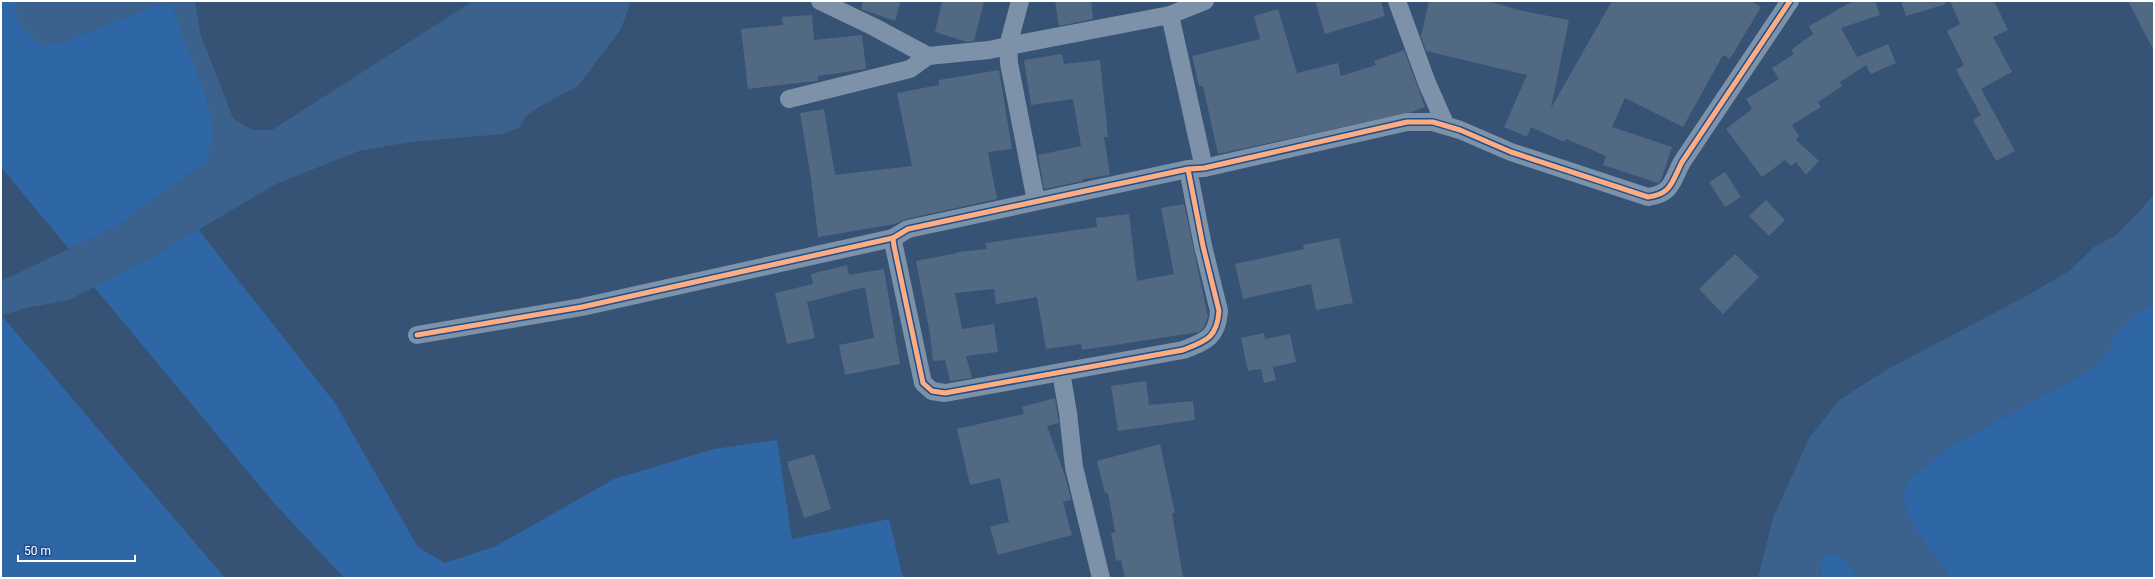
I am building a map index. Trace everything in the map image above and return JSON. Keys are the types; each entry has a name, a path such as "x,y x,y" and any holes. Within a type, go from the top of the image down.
{"street":[{"path":"820,1 874,27 928,56"},
{"path":"1020,1 1008,46 1009,62 1036,201"},
{"path":"789,99 910,69 928,56 989,50 1170,15 1205,1"},
{"path":"1397,1 1427,83 1446,126"},
{"path":"417,335 582,307 894,238 908,229 1036,201 1196,169 1407,122 1433,122 1512,152 1648,197 1661,195 1669,188 1682,162 1790,1"},
{"path":"894,238 924,383 932,391 945,393 1183,350 1206,341 1214,332 1218,322 1219,311 1203,246 1196,169 1170,15"},
{"path":"1060,372 1068,413 1074,467 1101,578"}],"shaded area":[{"path":"1,1 15,1 57,44 154,6 173,6 209,104 213,134 207,161 119,225 69,249 1,167"},
{"path":"15,1 195,1 200,33 233,118 252,130 272,130 473,1 631,1 621,29 578,86 539,107 526,116 520,127 504,134 410,142 359,151 276,184 156,255 69,300 25,308 1,316 1,281 119,225 207,161 213,134 208,101 180,30 173,6 154,6 57,44 40,46 19,25"},
{"path":"2154,194 2154,303 2132,317 2113,337 2108,352 2092,369 1949,447 1908,480 1902,498 1914,528 1951,578 1860,578 1842,557 1829,552 1821,562 1822,578 1758,578 1773,518 1809,438 1839,400 1888,369 2028,295 2069,271 2094,247 2116,235"},
{"path":"198,229 335,403 418,547 445,563 496,546 614,479 714,449 777,440 792,539 889,519 903,578 344,578 274,503 94,287 156,255"},
{"path":"2154,303 2154,578 1951,578 1914,528 1902,498 1908,480 1949,447 2092,369 2108,352 2113,337 2132,317"},
{"path":"2,316 225,578 1,578"},
{"path":"1829,552 1842,557 1860,578 1822,578 1821,562"}],"building":[{"path":"863,1 901,1 895,21 861,9"},
{"path":"942,1 984,1 974,41 967,42 935,32"},
{"path":"1055,1 1091,1 1093,19 1059,26"},
{"path":"1315,1 1381,1 1385,16 1325,34"},
{"path":"1429,1 1489,1 1518,10 1569,20 1551,108 1612,1 1751,1 1761,7 1730,59 1723,55 1683,127 1625,98 1612,127 1672,147 1661,180 1658,183 1603,165 1606,156 1566,139 1564,142 1531,127 1527,137 1504,127 1527,75 1426,51 1421,36"},
{"path":"1853,1 1875,1 1880,15 1841,28 1857,57 1888,44 1896,63 1871,74 1866,65 1840,82 1842,86 1818,102 1821,107 1792,125 1799,136 1796,140 1819,161 1806,175 1796,162 1791,166 1785,160 1762,177 1726,129 1752,109 1746,99 1779,79 1772,68 1794,54 1791,50 1813,34 1809,26"},
{"path":"1901,1 1945,1 1946,4 1906,16"},
{"path":"1950,1 1994,1 2008,30 1993,37 2012,72 1981,89 2015,151 1996,161 1973,120 1981,115 1956,70 1964,65 1947,31 1960,24"},
{"path":"2128,1 2154,1 2154,51"},
{"path":"1278,9 1297,73 1338,63 1341,76 1376,65 1374,61 1404,50 1425,107 1412,112 1218,154 1203,86 1199,86 1192,56 1260,39 1254,16"},
{"path":"812,15 814,40 862,35 866,69 818,76 818,81 748,89 741,29 783,25 782,17"},
{"path":"1062,54 1064,64 1100,60 1108,137 1104,137 1110,175 1083,179 1083,181 1044,189 1038,155 1081,146 1073,99 1031,105 1024,60"},
{"path":"999,70 1012,149 988,152 997,199 906,219 895,224 818,237 811,179 800,113 824,109 835,175 912,166 897,93 939,85 939,80"},
{"path":"1725,172 1741,197 1725,207 1709,182"},
{"path":"1766,200 1785,220 1769,236 1749,216"},
{"path":"1184,204 1208,317 1204,327 1199,332 1082,350 1081,344 1046,349 1037,297 996,304 994,289 955,293 962,329 994,324 998,352 966,356 972,378 950,381 945,360 933,361 930,334 916,261 957,252 987,249 985,243 1097,227 1096,218 1129,214 1137,281 1174,274 1161,208"},
{"path":"1339,238 1353,303 1316,310 1311,284 1243,299 1235,264 1304,249 1303,245"},
{"path":"1735,254 1759,277 1723,314 1699,289"},
{"path":"847,265 849,275 884,269 900,364 845,375 839,345 874,338 865,287 807,302 815,338 787,344 775,293 813,284 811,274"},
{"path":"1264,333 1265,339 1290,334 1296,362 1273,367 1276,380 1264,383 1261,369 1248,371 1241,338"},
{"path":"1146,381 1149,405 1193,401 1195,420 1118,431 1111,386"},
{"path":"1055,398 1059,423 1047,426 1065,476 1071,498 1071,500 1063,502 1072,535 998,555 990,527 1009,522 1000,478 970,485 957,429 1024,414 1022,407"},
{"path":"1160,444 1175,513 1172,513 1183,578 1125,578 1121,560 1116,561 1111,533 1115,532 1108,493 1105,493 1097,461"},
{"path":"814,454 831,509 804,518 787,462"}],"cycle path":[{"path":"1188,169 1203,246 1219,311 1216,327 1209,337 1204,341 1183,350 945,393 932,391 923,383 893,238 908,229 1188,169 1204,168 1407,122 1433,122 1460,130 1511,152 1648,197 1656,195 1667,190 1670,186 1682,162 1790,1"},
{"path":"417,335 582,307 893,238"}]}
